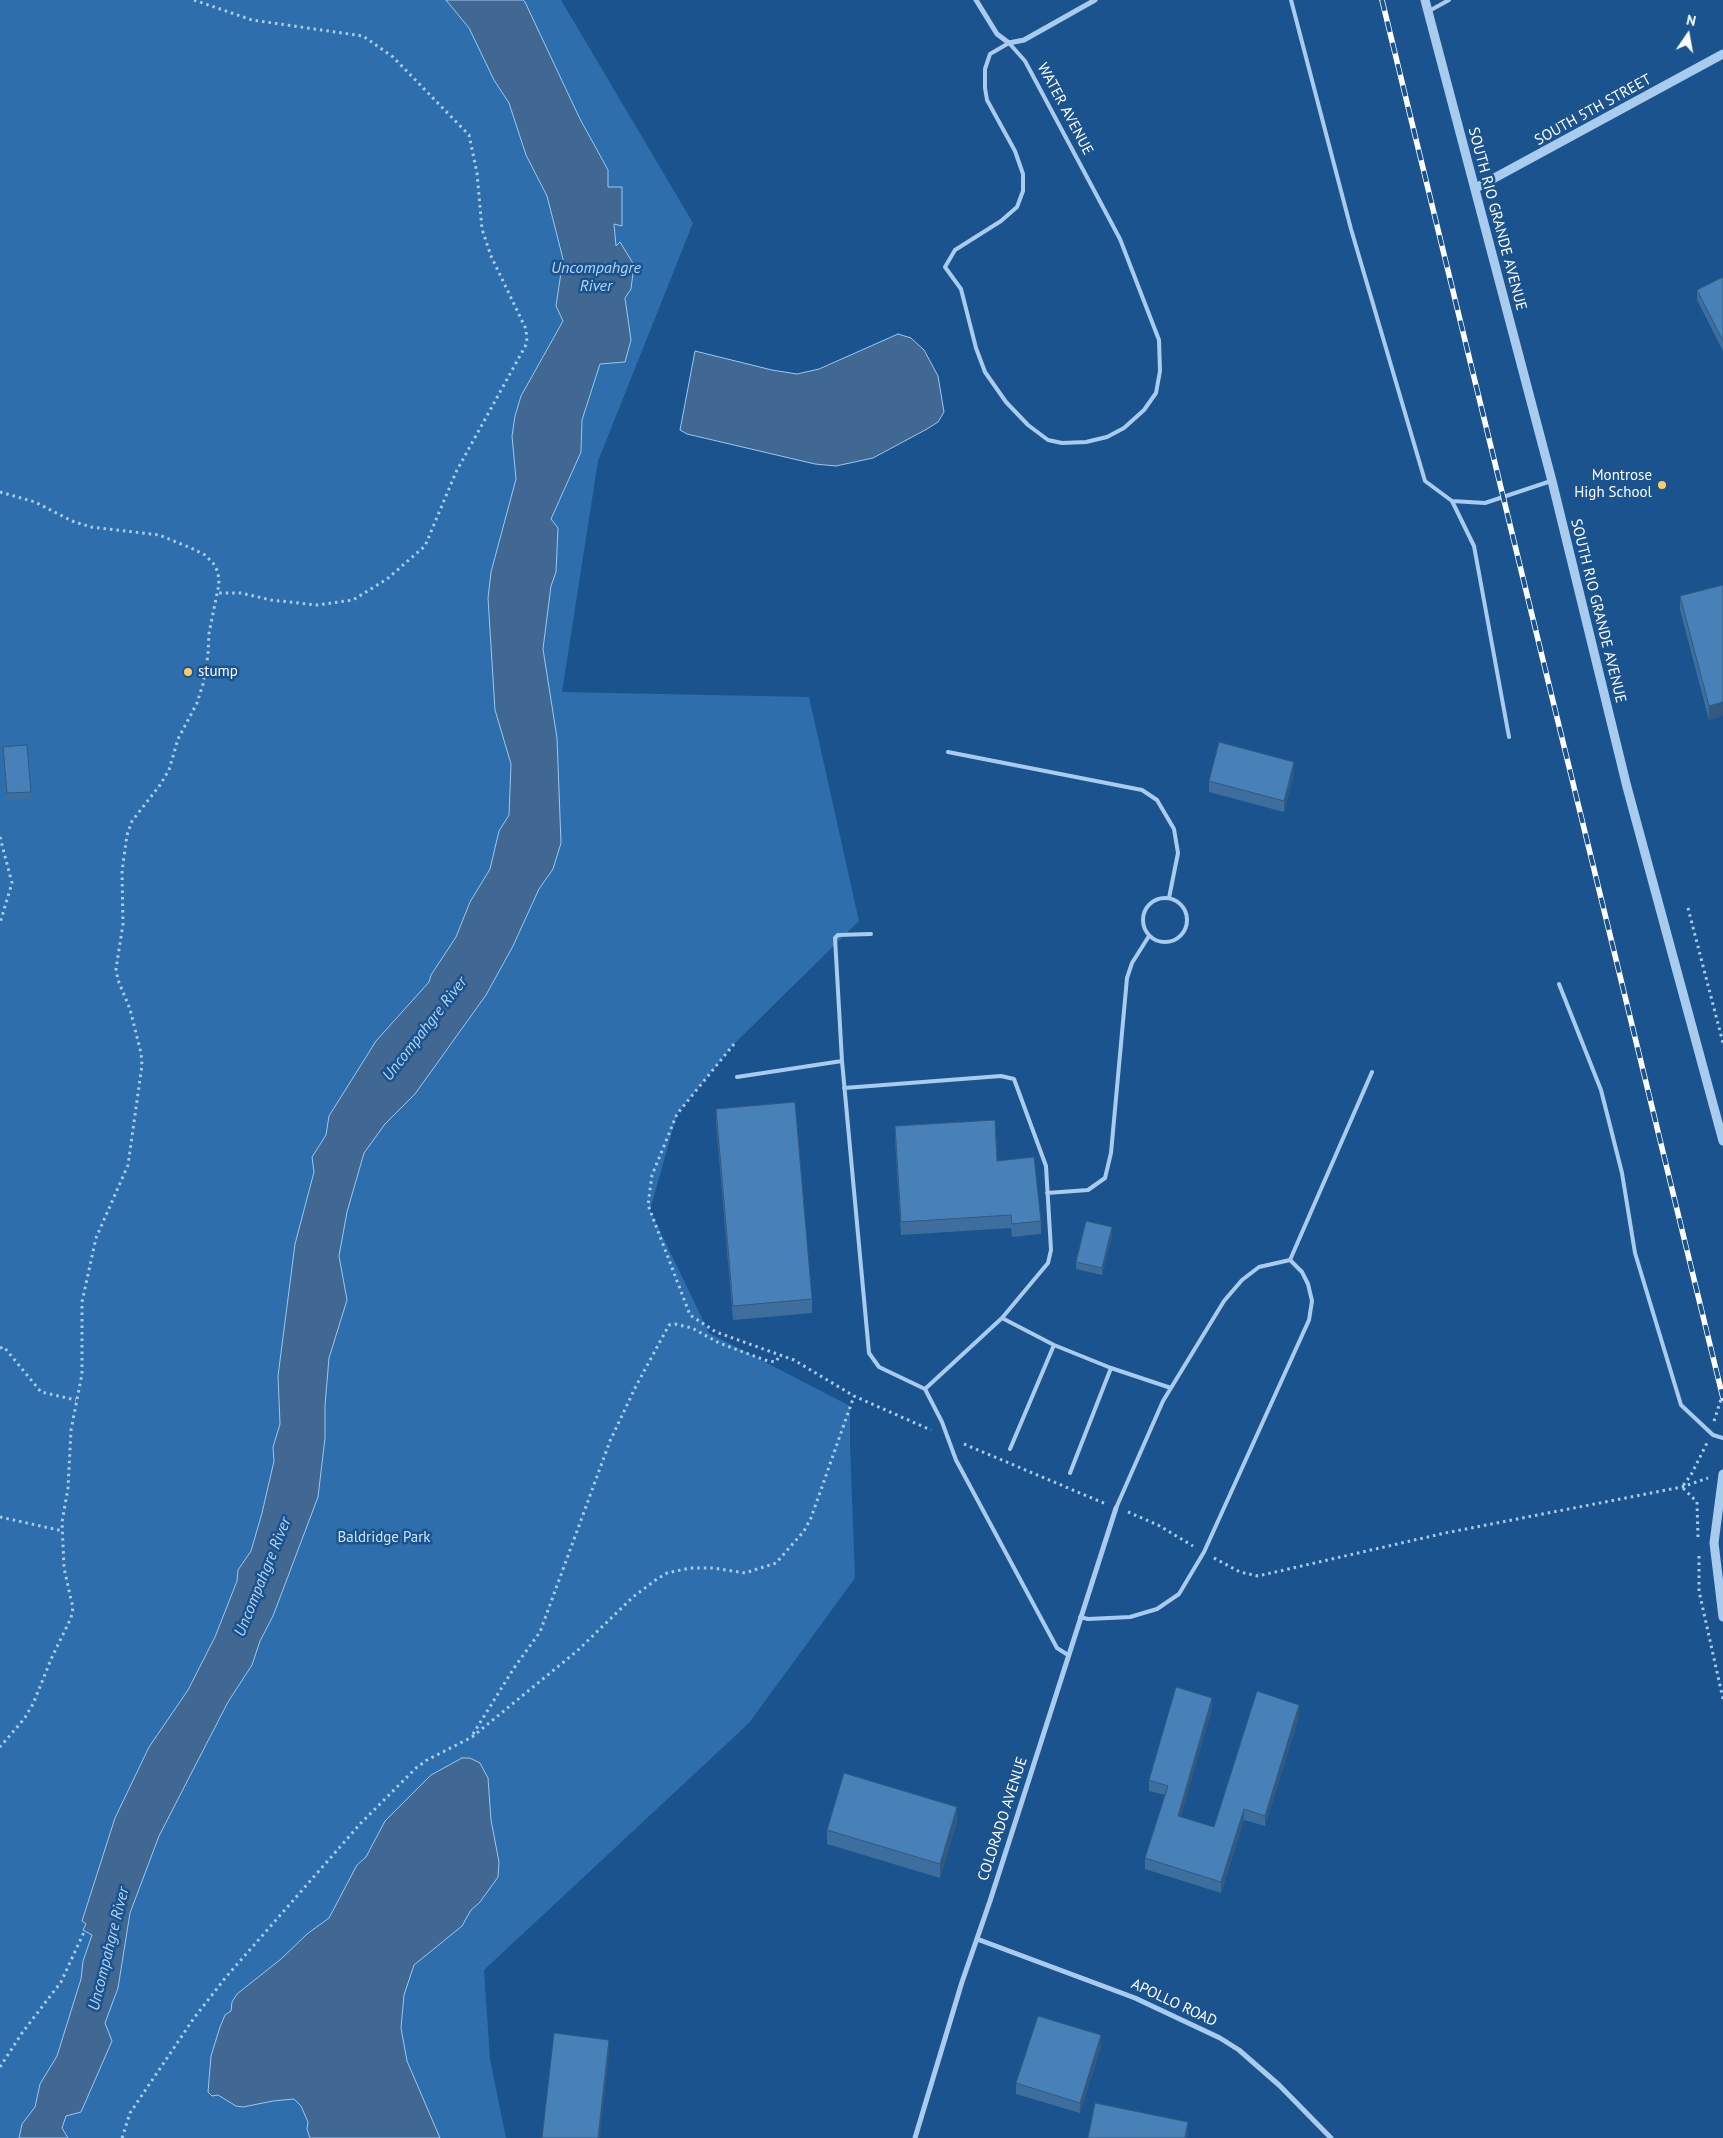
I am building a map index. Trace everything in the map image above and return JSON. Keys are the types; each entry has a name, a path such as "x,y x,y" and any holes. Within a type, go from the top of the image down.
{"street":[{"name":"WATER AVENUE","path":"976,0 997,34 1009,42"},
{"path":"1009,42 1024,40 1095,0"},
{"name":"SOUTH RIO GRANDE AVENUE","path":"1426,0 1552,481 1627,788 1723,1141"},
{"name":"SOUTH 5TH STREET","path":"1476,188 1723,54"},
{"path":"1719,1475 1714,1543 1723,1618"},
{"path":"1716,1516 1723,1507"},
{"name":"COLORADO AVENUE","path":"915,2138 962,1982 1116,1508"},
{"name":"APOLLO ROAD","path":"977,1939 1119,1991 1220,2038 1239,2050 1280,2085 1331,2138"}],"lane":[{"path":"1291,0 1350,228 1425,481 1452,501 1474,546 1509,737"},
{"path":"1428,11 1449,0"},
{"name":"WATER AVENUE","path":"1009,42 1025,61 1120,239 1160,340 1160,371 1156,393 1144,410 1124,428 1107,437 1086,442 1062,443 1048,440 1028,425 1006,402 985,372 976,348 961,290 945,267 955,250 1001,221 1017,207 1023,190 1023,174 1018,159 987,100 985,88 985,68 990,54 1009,42"},
{"path":"1452,501 1485,503 1552,481"},
{"path":"948,752 1142,790 1157,800 1174,829 1178,853 1169,898"},
{"path":"1169,898 1176,901 1186,912 1186,928 1176,940 1162,942 1149,936 1143,923 1145,910 1155,900 1169,898"},
{"path":"871,934 838,936 835,938 844,1088 869,1353 879,1367 926,1389 956,1460 1057,1648 1068,1655"},
{"path":"1047,1193 1088,1190 1105,1178 1111,1154 1126,978 1132,963 1149,936"},
{"path":"1559,984 1602,1090 1622,1173 1635,1253 1681,1405 1713,1435 1723,1438"},
{"path":"738,1077 842,1061"},
{"path":"1290,1260 1372,1072"},
{"path":"844,1088 1001,1076 1014,1079 1046,1166 1051,1250 1048,1263 1002,1318 926,1389"},
{"path":"1116,1508 1163,1400 1224,1301 1242,1280 1259,1267 1290,1260"},
{"path":"1080,1617 1130,1617 1157,1609 1179,1594 1204,1552 1308,1320 1312,1302 1308,1284 1302,1272 1290,1260"},
{"path":"1002,1318 1054,1345 1111,1368 1171,1388"},
{"path":"1010,1450 1054,1345"},
{"path":"1070,1472 1111,1368"}],"path":[{"path":"194,0 252,20 363,36 393,57 435,100 469,135 476,173 482,228 491,256 526,329 528,343 456,472 425,546 387,579 352,600 317,605 272,600 241,593 218,593"},
{"path":"0,492 35,502 72,521 91,527 159,535 205,555 214,564 218,572 218,593 208,633 208,655 203,684 197,703 178,739 168,770 160,785 132,821 127,835 122,871 123,924 116,969 118,980 130,1009 141,1053 140,1087 128,1165 96,1238 82,1302 82,1374 70,1430 68,1488 62,1522 64,1568 73,1608 71,1618 52,1657 33,1704 24,1719 0,1748"},
{"path":"0,837 12,883 0,922"},
{"path":"1688,908 1723,1043"},
{"path":"734,1044 677,1114 652,1174 648,1205 690,1315 716,1332 810,1368 854,1396 1158,1525 1240,1572 1258,1576 1445,1533 1682,1487 1719,1475"},
{"path":"472,1737 514,1668 540,1632 610,1441 644,1370 669,1325 675,1324 692,1328 719,1343 765,1360 775,1362 780,1355"},
{"path":"0,1348 4,1347 41,1392 76,1400"},
{"path":"122,2138 130,2112 194,2018 244,1955 361,1823 404,1779 427,1760 472,1737 577,1651 644,1587 656,1579 667,1573 690,1568 713,1568 745,1573 776,1563 804,1531 811,1518 854,1396"},
{"path":"0,1517 63,1531"},
{"path":"0,2067 22,2033 61,1982 84,1932"}],"green space":[{"name":"Baldridge Park","path":"0,0 561,0 693,223 598,461 562,692 809,697 859,921 734,1044 677,1114 650,1210 709,1333 850,1406 855,1578 749,1723 484,1970 490,2059 506,2138 0,2138"}],"water":[{"name":"Uncompahgre River","path":"446,0 523,0 525,2 580,119 608,170 608,187 622,187 622,226 614,224 616,246 620,242 634,265 631,289 625,298 631,340 625,362 600,364 582,420 581,452 551,519 558,528 556,572 551,586 543,649 557,738 561,843 553,869 539,889 513,946 486,995 415,1094 385,1124 364,1153 347,1212 339,1256 347,1300 329,1358 325,1405 325,1438 318,1497 273,1616 260,1641 252,1665 228,1702 159,1836 130,1913 118,1988 105,2023 112,2041 81,2112 66,2116 62,2128 68,2138 19,2138 22,2124 35,2107 40,2084 57,2056 81,1979 83,1961 92,1935 83,1930 86,1924 82,1921 115,1818 149,1747 188,1690 215,1637 237,1581 238,1570 251,1551 274,1461 273,1447 280,1424 278,1376 295,1244 314,1172 312,1157 326,1135 329,1116 376,1041 429,982 431,975 456,937 470,902 490,869 499,831 509,815 511,764 495,710 488,598 491,572 516,479 512,436 515,416 521,396 563,321 556,306 563,259 547,196 526,155 509,103 494,80 469,28"},
{"path":"898,334 911,338 924,350 938,376 944,412 938,422 873,458 836,466 815,464 687,434 680,430 695,351 772,370 797,374 819,369"},
{"path":"462,1758 470,1758 480,1763 488,1778 491,1820 499,1862 498,1877 480,1902 471,1910 462,1926 414,1965 404,1995 401,2028 407,2061 440,2138 310,2138 307,2129 308,2122 301,2106 294,2099 243,2107 236,2106 218,2095 212,2096 208,2092 211,2056 225,2015 231,2011 232,2002 237,1994 281,1959 307,1934 329,1918 357,1865 366,1857 385,1821 431,1775"}],"building":[{"path":"1723,277 1723,341 1697,290"},
{"path":"1723,585 1723,702 1709,706 1680,596"},
{"path":"1219,742 1294,762 1284,801 1209,781"},
{"path":"27,745 31,792 7,793 3,747"},
{"path":"795,1102 812,1299 733,1306 716,1109"},
{"path":"995,1120 997,1161 1034,1157 1041,1221 1012,1224 1011,1215 901,1222 895,1126"},
{"path":"1086,1221 1112,1227 1102,1268 1076,1262"},
{"path":"1176,1687 1212,1698 1178,1816 1214,1827 1257,1691 1299,1705 1265,1816 1244,1809 1221,1882 1145,1858 1168,1786 1149,1780"},
{"path":"844,1773 957,1807 940,1864 827,1830"},
{"path":"1038,2016 1101,2035 1080,2103 1016,2083"},
{"path":"554,2033 609,2040 598,2138 542,2138"},
{"path":"1095,2103 1188,2122 1185,2138 1088,2138"}],"railway":[{"path":"1382,0 1723,1398"}],"place":[{"name":"Montrose High School","path":"1662,485"},
{"name":"stump","path":"188,672"}]}
